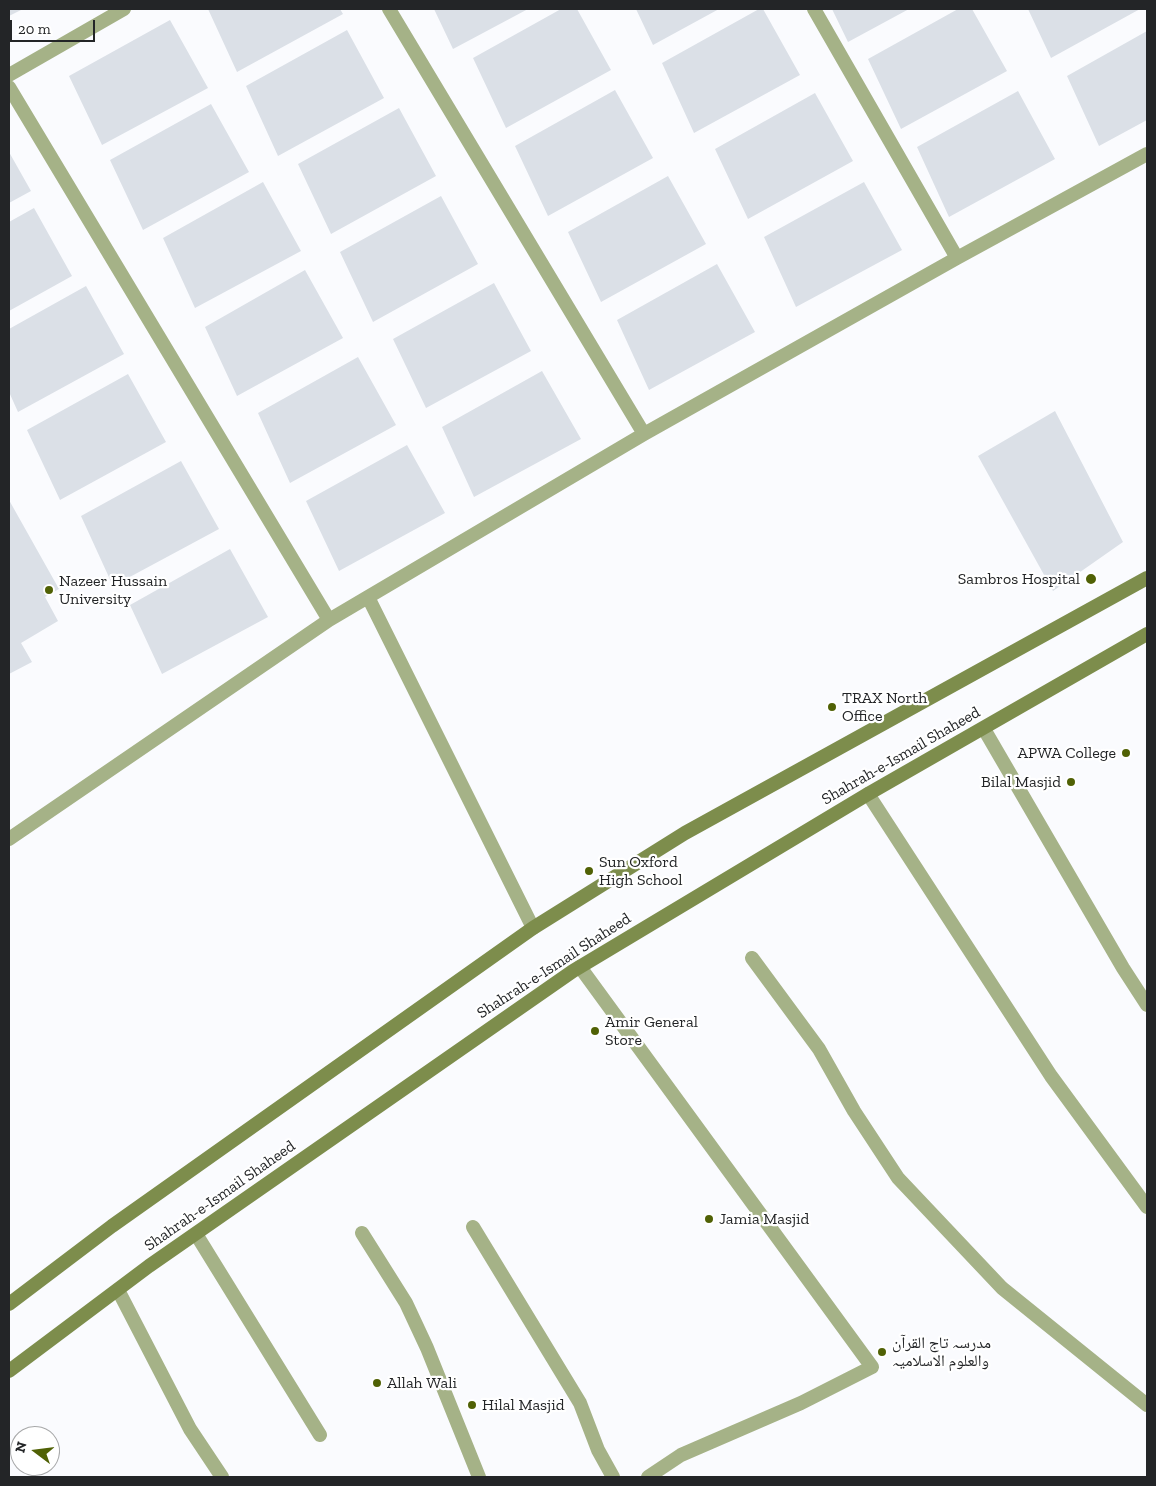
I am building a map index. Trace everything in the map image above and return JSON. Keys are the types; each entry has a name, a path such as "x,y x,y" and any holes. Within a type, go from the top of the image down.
{"main road":[{"path":"9,1304 112,1226 533,928 685,832 1147,578"},
{"name":"Shahrah-e-Ismail Shaheed","path":"9,1372 196,1234 580,967 868,794 1147,634"}],"street":[{"path":"9,75 124,9"},
{"path":"389,9 644,434"},
{"path":"814,9 957,258"},
{"path":"9,88 329,620"},
{"path":"9,839 329,620 644,434 957,258 1147,154"},
{"path":"368,597 533,928"},
{"path":"984,729 1123,968 1147,1005"},
{"path":"868,794 1051,1076 1147,1207"},
{"path":"752,958 819,1049 854,1111 898,1178 1002,1288 1147,1405"},
{"path":"580,967 872,1367 800,1403 681,1455 648,1477"},
{"path":"473,1227 580,1403 598,1450 613,1477"},
{"path":"362,1233 406,1303 427,1348 479,1477"},
{"path":"196,1234 320,1435"},
{"path":"118,1290 190,1429 222,1477"}],"building":[{"path":"9,9 23,9 9,16"},
{"path":"208,9 340,9 343,14 237,72"},
{"path":"434,9 528,9 453,49"},
{"path":"561,9 577,9 611,70 506,128 473,58"},
{"path":"636,9 719,9 653,45"},
{"path":"759,9 763,9 800,75 694,133 662,63"},
{"path":"832,9 909,9 848,42"},
{"path":"958,9 972,9 1007,71 901,129 868,59"},
{"path":"1028,9 1140,9 1051,58"},
{"path":"170,20 208,88 102,145 69,76"},
{"path":"347,30 384,98 278,156 246,86"},
{"path":"1147,31 1147,120 1099,146 1067,76"},
{"path":"615,90 653,158 548,216 515,146"},
{"path":"1018,91 1055,159 949,217 917,147"},
{"path":"815,93 853,161 748,219 715,149"},
{"path":"211,104 249,172 143,230 110,160"},
{"path":"399,108 436,176 331,234 298,164"},
{"path":"9,152 31,191 9,203"},
{"path":"668,176 706,244 601,302 568,232"},
{"path":"263,182 301,251 195,308 163,238"},
{"path":"864,182 902,250 796,307 764,237"},
{"path":"441,196 478,264 373,322 340,252"},
{"path":"34,208 72,276 9,311 9,222"},
{"path":"717,264 755,332 649,390 617,320"},
{"path":"305,270 343,338 237,396 205,327"},
{"path":"494,283 531,351 426,408 393,339"},
{"path":"86,286 124,354 18,412 9,392 9,329"},
{"path":"358,357 396,425 290,483 258,413"},
{"path":"542,371 581,439 474,497 442,427"},
{"path":"128,374 166,442 60,500 27,430"},
{"name":"Sambros Hospital","path":"1055,411 1123,542 1053,591 978,456"},
{"path":"407,445 445,513 339,571 306,501"},
{"path":"181,461 219,529 113,586 81,516"},
{"path":"9,500 59,589 45,597 58,621 21,643 32,662 9,674"},
{"path":"230,549 268,617 162,674 130,605"}],"place":[{"name":"Sambros Hospital","path":"1091,579"},
{"name":"Nazeer Hussain University","path":"49,590"},
{"name":"TRAX North Office","path":"832,707"},
{"name":"APWA College","path":"1126,753"},
{"name":"Bilal Masjid","path":"1071,782"},
{"name":"Sun Oxford High School","path":"589,871"},
{"name":"Amir General Store","path":"595,1031"},
{"name":"Jamia Masjid","path":"709,1219"},
{"name":"مدرسہ تاج القرآن والعلوم الاسلامیہ","path":"882,1352"},
{"name":"Allah Wali","path":"377,1383"},
{"name":"Hilal Masjid","path":"472,1405"}]}
